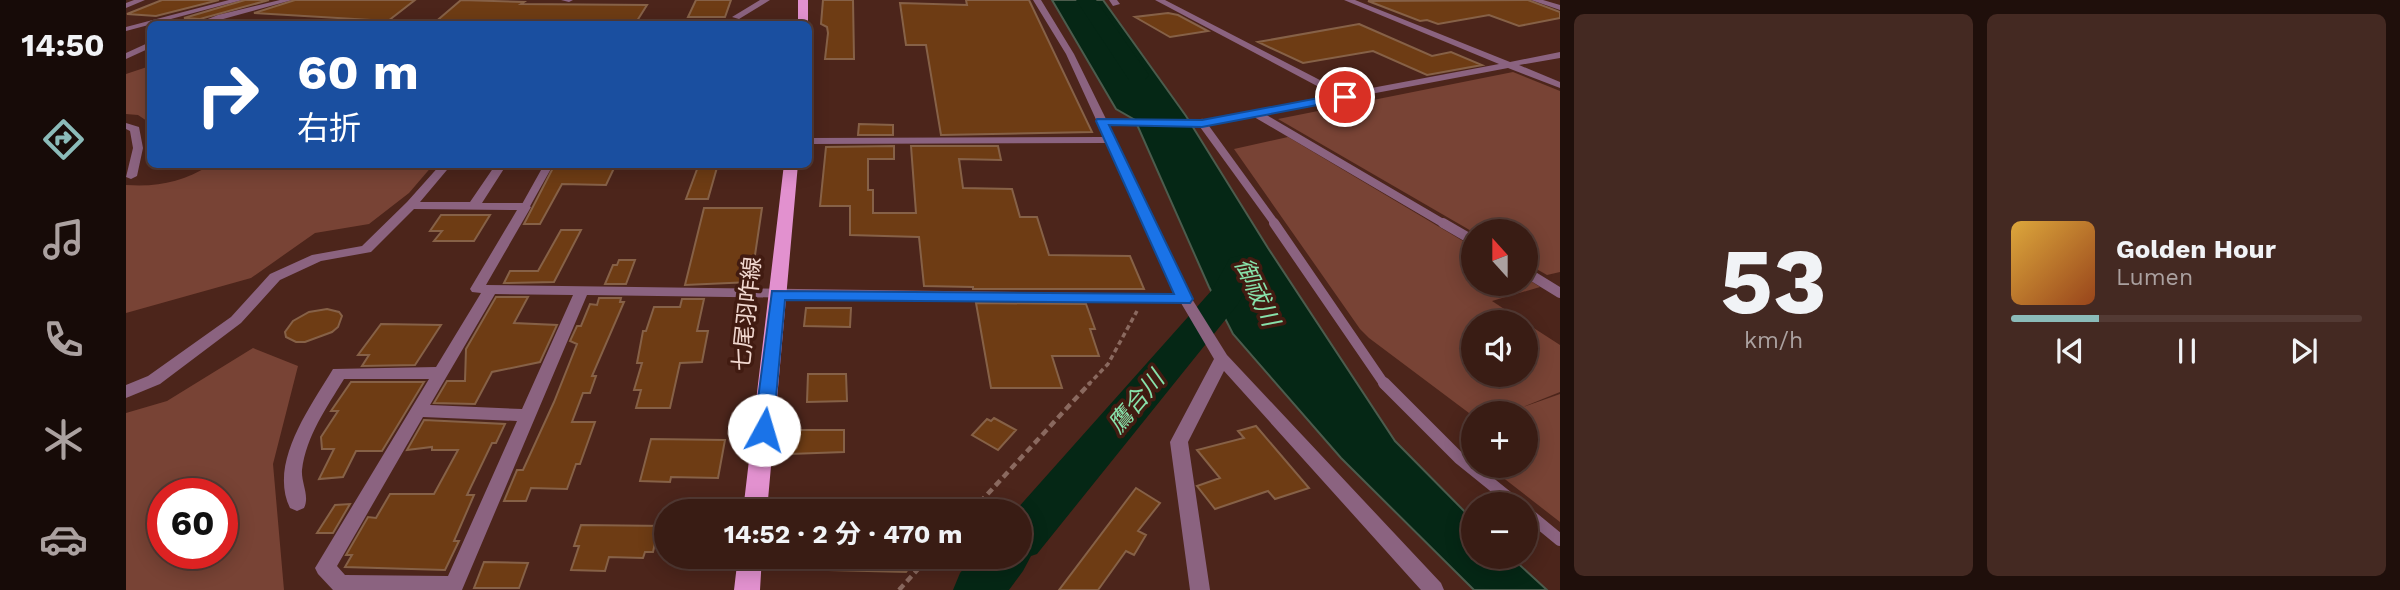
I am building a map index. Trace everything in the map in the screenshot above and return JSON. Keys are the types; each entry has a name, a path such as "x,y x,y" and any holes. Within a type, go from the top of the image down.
{"main road":[{"path":"803,0 803,21"},
{"name":"七尾羽咋線","path":"756,499 791,168"},
{"path":"747,590 749,569"}],"street":[{"path":"126,6 141,0"},
{"path":"168,21 238,0"},
{"path":"207,21 288,0"},
{"path":"736,17 766,0"},
{"path":"1037,0 1070,54 1186,302 1219,354 1434,590"},
{"path":"1159,0 1345,97"},
{"path":"1348,0 1560,85"},
{"path":"1535,0 1560,8"},
{"path":"126,29 147,25"},
{"path":"126,56 147,46"},
{"path":"1101,121 1202,123 1560,55"},
{"path":"126,127 135,129 138,148 131,176"},
{"path":"812,141 1109,140"},
{"path":"126,392 154,380 236,320 275,277 317,258 366,249 411,205 443,168"},
{"path":"474,206 499,168"},
{"path":"411,205 525,207 477,289 1144,299 1186,302"},
{"path":"490,290 324,568 341,584 453,588 581,292"},
{"path":"1200,590 1178,442 1219,354"},
{"path":"297,503 293,471 304,430 339,373 441,373"},
{"path":"418,411 527,415"}],"lane":[{"path":"1257,114 1461,234"},
{"path":"1202,123 1284,236 1388,389 1459,458 1501,492"},
{"path":"525,207 547,168"},
{"path":"1538,279 1560,293"},
{"path":"1538,522 1560,540"}],"path":[{"path":"983,499 1108,364 1144,299"},
{"path":"899,590 918,569"}],"shaded area":[{"path":"147,67 147,121 138,115 126,114 126,74"},
{"path":"1513,72 1560,91 1560,272 1547,275 1538,270 1538,219 1461,219 1461,225 1278,119"},
{"path":"1288,137 1461,240 1461,296 1509,296 1492,301 1506,310 1461,310 1461,387 1538,387 1538,331 1560,345 1560,392 1538,401 1461,401 1461,407 1360,329 1234,149"},
{"path":"205,168 430,168 409,193 369,224 315,233 251,278 126,313 126,185 149,185 190,176"},
{"path":"253,348 298,366 273,464 284,590 126,590 126,413 167,401"},
{"path":"1560,394 1560,522 1538,505 1538,492 1521,492 1503,478 1538,478 1538,402"}],"water":[{"path":"1052,0 1103,0 1186,116 1268,248 1395,441 1461,508 1461,569 1524,569 1547,590 1474,590 1341,458 1233,334 1209,287 1135,120 1116,109"}],"building":[{"path":"162,0 219,0 156,16 127,14"},
{"path":"245,0 269,0 200,19 184,18"},
{"path":"295,0 415,0 388,21 254,13"},
{"path":"461,0 524,2 521,4 647,5 637,21 436,21"},
{"path":"696,0 731,0 725,17 688,17"},
{"path":"823,0 853,0 854,59 825,59 828,33 827,27 821,24"},
{"path":"966,0 1029,0 1092,132 941,135 926,45 906,45 900,3 967,5"},
{"path":"1528,0 1560,12 1560,18 1519,26 1489,15 1438,24 1427,20 1420,21 1368,1"},
{"path":"1168,13 1178,15 1208,31 1170,37 1135,17"},
{"path":"1359,24 1432,56 1451,52 1482,65 1427,75 1373,51 1303,63 1258,42"},
{"path":"859,124 893,125 893,135 858,135"},
{"path":"894,146 894,159 868,159 868,190 873,190 873,213 916,213 911,146 998,146 1001,160 959,159 963,188 1012,189 1020,217 1037,217 1049,255 1130,256 1144,289 973,289 924,286 919,237 850,235 850,206 820,206 826,147"},
{"path":"553,168 614,168 606,185 562,184 540,224 524,224"},
{"path":"698,168 717,168 708,199 686,199"},
{"path":"704,208 762,208 751,282 685,285"},
{"path":"441,215 490,215 474,241 434,241 442,231 430,231"},
{"path":"561,230 581,230 554,282 504,283 510,271 538,271"},
{"path":"619,260 635,260 626,284 605,284 613,265 617,265"},
{"path":"496,297 528,297 514,323 557,325 540,362 492,372 475,404 434,403 447,381 465,381 466,349"},
{"path":"599,298 621,298 620,302 624,302 592,376 596,376 590,393 583,393 572,422 595,422 580,464 576,464 567,489 531,488 526,501 504,501 517,470 523,470 554,402 577,344 570,341 577,326 581,326 590,304 597,305"},
{"path":"682,299 704,299 697,331 708,331 702,362 680,363 670,408 636,408 641,390 634,390 642,363 637,363 643,331 646,331 654,307 680,307"},
{"path":"976,303 1086,304 1095,329 1090,329 1099,356 1052,356 1062,388 991,388"},
{"path":"806,308 851,308 850,327 804,326"},
{"path":"327,309 339,312 342,316 338,327 332,332 305,342 296,342 286,337 285,332 293,321 309,312"},
{"path":"381,324 441,325 415,365 362,366 369,355 358,355"},
{"path":"808,374 846,374 847,401 807,402"},
{"path":"351,382 424,382 382,451 356,451 343,477 319,479 334,449 322,449 321,437 338,411 331,411"},
{"path":"994,418 1016,430 998,450 972,435 987,419 991,421"},
{"path":"424,420 505,424 496,443 492,443 467,495 474,495 454,541 459,541 445,570 345,567 352,555 346,555 368,517 376,518 390,494 434,494 458,450 432,450 432,447 407,450"},
{"path":"1256,426 1309,488 1275,499 1268,491 1215,509 1197,486 1220,478 1197,450 1244,438 1238,431"},
{"path":"792,430 844,430 844,452 790,454"},
{"path":"651,439 725,440 718,478 671,477 670,482 640,481"},
{"path":"1136,488 1160,503 1138,531 1146,535 1134,555 1126,551 1098,590 1059,590"},
{"path":"350,504 333,533 317,533 335,505"},
{"path":"581,525 654,526 653,552 645,552 643,558 609,557 605,571 571,570 579,546 574,546"},
{"path":"484,562 528,563 519,588 474,588"},
{"path":"829,569 908,569 906,572"}],"waterway":[{"name":"御祓川","path":"1086,0 1137,75"},
{"name":"鷹合川","path":"1032,525 1226,296 1242,265"},
{"name":"鷹合川","path":"978,590 995,569"}],"route":[{"path":"764,430 778,295 1185,299 1101,121 1202,123 1345,97"}]}
